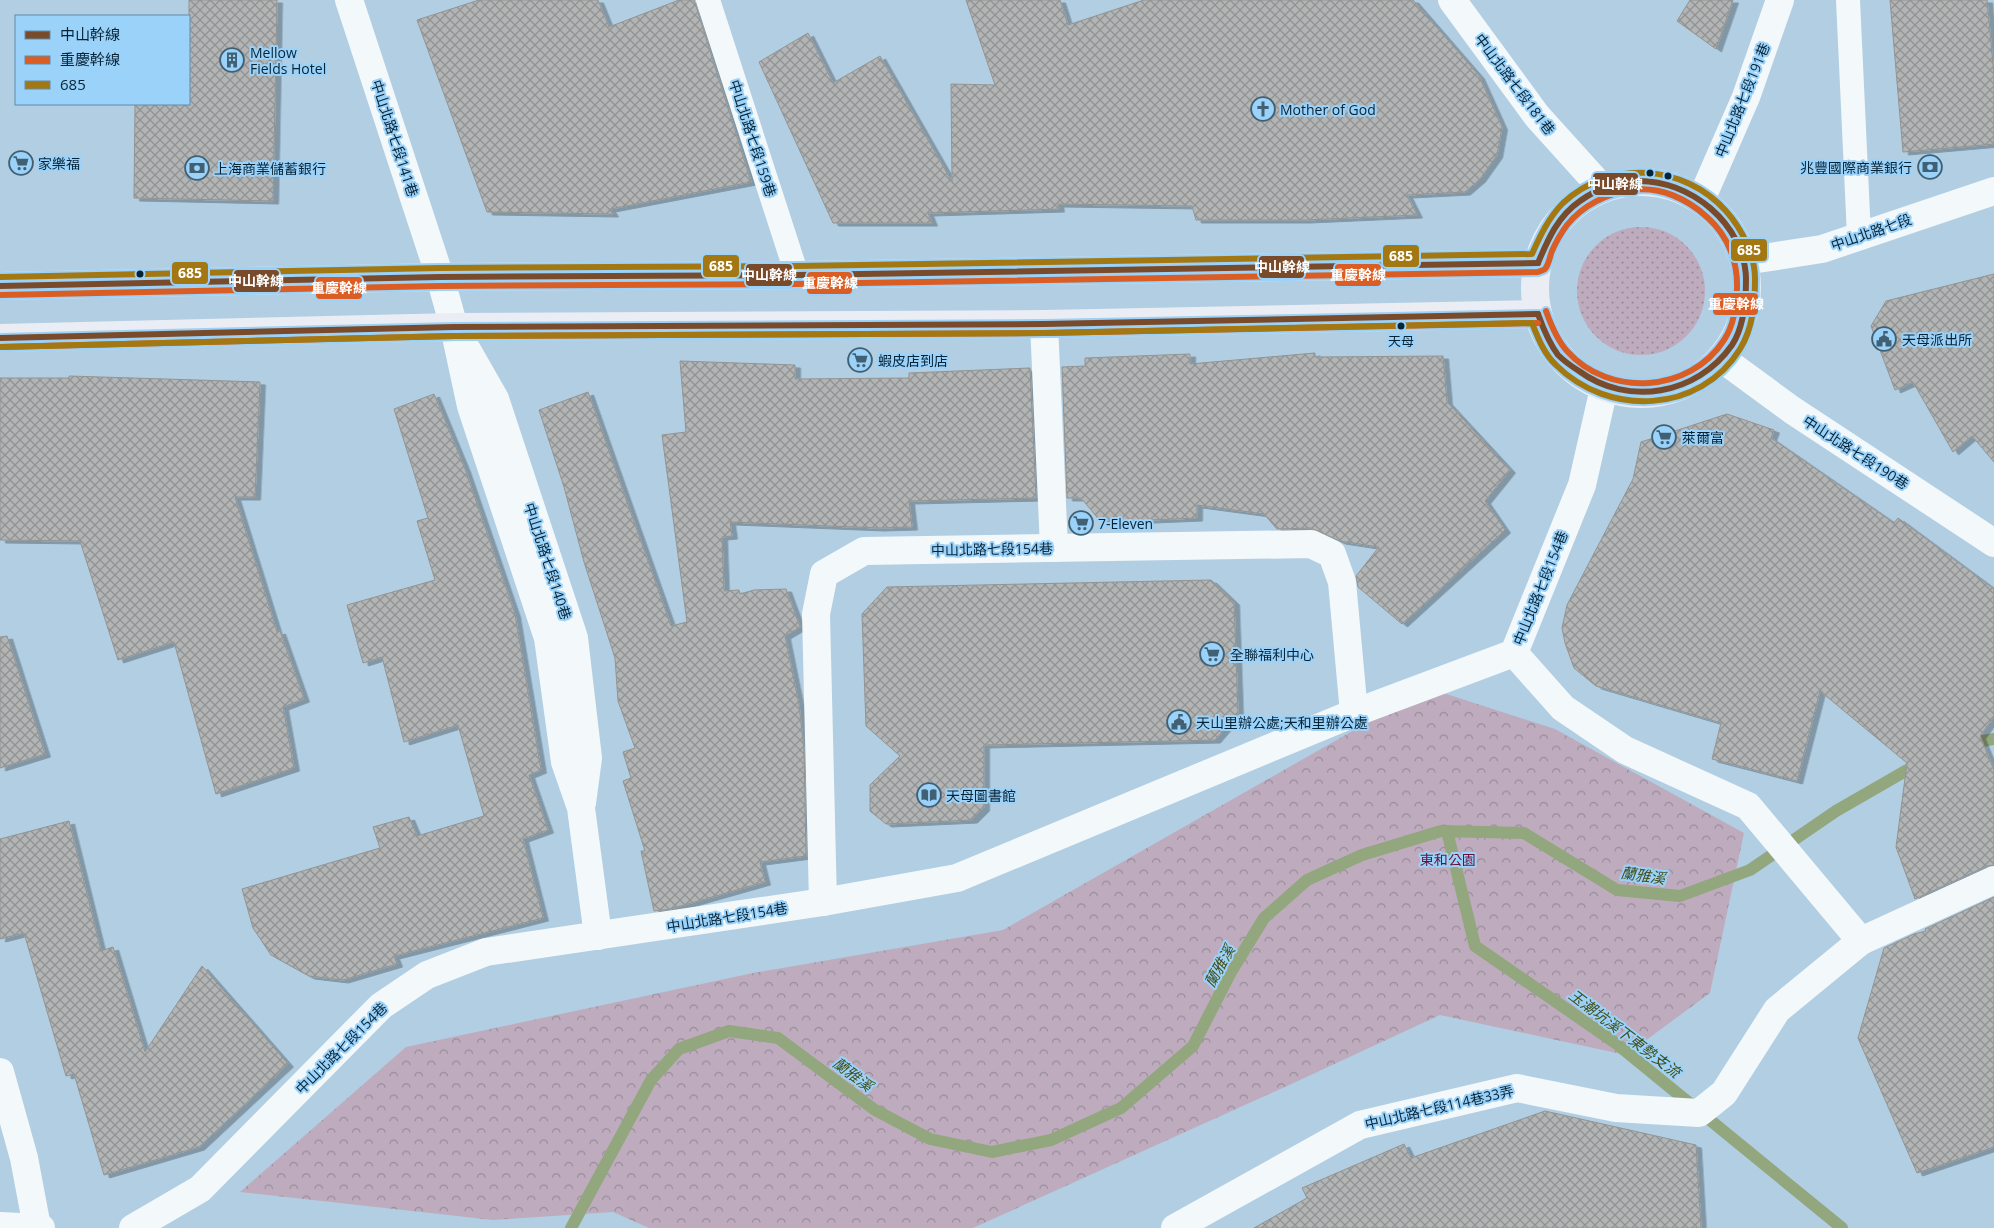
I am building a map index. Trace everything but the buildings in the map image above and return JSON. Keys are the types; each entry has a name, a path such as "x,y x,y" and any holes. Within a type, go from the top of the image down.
{"main road":[{"path":"1653,181 1678,188 1701,200 1720,216 1735,238 1744,262 1747,287 1745,313 1736,336 1721,358 1702,375 1680,388 1655,394 1629,394 1604,388 1582,376 1562,359 1547,338 1538,314 1535,288 1538,263 1547,239 1561,217 1580,200 1602,188 1627,182 1653,181"},
{"path":"0,286 440,277 797,275 1538,263"},
{"path":"0,338 454,327 1044,324 1538,314"}],"street":[{"name":"中山北路七段141巷","path":"349,0 440,277"},
{"name":"中山北路七段181巷","path":"1452,0 1537,116 1602,188"},
{"name":"中山北路七段191巷","path":"1701,200 1746,97 1780,0"},
{"name":"中山北路七段","path":"1744,262 1822,249 1994,191"},
{"name":"中山北路七段140巷","path":"440,277 454,327 471,406 548,638 565,762 581,808 598,936"},
{"path":"1044,324 1054,548"},
{"name":"中山北路七段190巷","path":"1721,358 1792,410 1994,542"},
{"name":"中山北路七段154巷","path":"133,1228 200,1190 381,1006 426,975 486,952 823,902 957,878 1354,713 1514,653 1582,485 1604,388"},
{"name":"中山北路七段154巷","path":"823,902 816,614 824,574 864,551 1311,544 1332,554 1342,582 1354,713"},
{"path":"1514,653 1563,708 1625,750 1748,806 1861,941"},
{"name":"中山北路七段114巷33弄","path":"1175,1228 1360,1125 1516,1088 1616,1108 1699,1113 1724,1093 1777,1010 1861,941 1994,880"},
{"path":"0,1072 24,1158 39,1227 0,1226"}],"lane":[{"name":"中山北路七段159巷","path":"708,0 797,275"},
{"path":"1848,0 1859,236"}],"green space":[{"path":"1641,227 1665,232 1686,246 1700,267 1705,291 1700,315 1686,336 1665,350 1641,355 1617,350 1596,336 1582,315 1577,291 1582,267 1596,246 1617,232"},
{"name":"東和公園","path":"1428,688 1555,729 1744,833 1710,993 1626,1055 1440,1015 973,1228 649,1228 613,1212 493,1220 240,1192 406,1047 753,973 1003,930"}],"waterway":[{"name":"蘭雅溪","path":"1967,744 1994,739"},
{"name":"蘭雅溪","path":"571,1228 651,1080 679,1049 729,1031 778,1038 875,1110 930,1139 992,1152 1051,1140 1121,1108 1193,1046 1231,972 1264,918 1307,880 1362,855 1441,831 1524,833 1617,890 1680,896 1750,870 1836,811 1921,762"},
{"name":"玉潮坑溪下東勢支流","path":"1447,831 1475,946 1617,1044 1842,1228"}],"transit line":[{"name":"685","path":"0,277 440,268 797,266 1532,254 1553,214 1563,203 1582,189 1602,179 1624,174 1646,173 1668,176 1689,184 1709,195 1726,211 1737,226 1750,252 1755,279 1754,306 1748,333 1740,349 1723,370 1702,386 1678,396 1652,401 1627,400 1601,394 1577,382 1548,356 1532,323 1044,333 454,336 0,347"},
{"name":"中山幹線","path":"1538,263 1560,221 1580,201 1592,193 1614,184 1636,181 1656,182 1676,188 1694,197 1711,209 1725,223 1736,240 1743,259 1746,279 1742,322 1732,345 1717,362 1700,375 1681,385 1661,390 1640,392 1619,389 1598,382 1579,371 1558,355 1546,335 1538,314"},
{"name":"重慶幹線","path":"0,295 440,286 797,284 1538,272 1545,269 1552,251 1567,225 1588,206 1614,194 1642,189 1673,195 1700,211 1721,233 1734,259 1737,296 1734,316 1724,340 1709,358 1691,371 1670,379 1648,383 1626,382 1604,377 1584,366 1567,351 1552,327 1546,311"},
{"name":"中山幹線","path":"0,286 440,277 797,275 1538,263"},
{"name":"中山幹線","path":"0,338 454,327 1044,324 1538,314"},
{"name":"重慶幹線","path":"0,347 454,336 1044,333 1538,323"}],"place":[{"name":"Mellow Fields Hotel","path":"232,60"},
{"name":"Mother of God","path":"1263,109"},
{"name":"家樂福","path":"21,163"},
{"name":"兆豐國際商業銀行","path":"1930,167"},
{"name":"上海商業儲蓄銀行","path":"197,168"},
{"name":"天母","path":"1401,326"},
{"name":"天母派出所","path":"1884,339"},
{"name":"蝦皮店到店","path":"860,360"},
{"name":"萊爾富","path":"1664,437"},
{"name":"7-Eleven","path":"1081,523"},
{"name":"全聯福利中心","path":"1212,654"},
{"name":"天山里辦公處;天和里辦公處","path":"1179,722"},
{"name":"天母圖書館","path":"929,795"}]}
